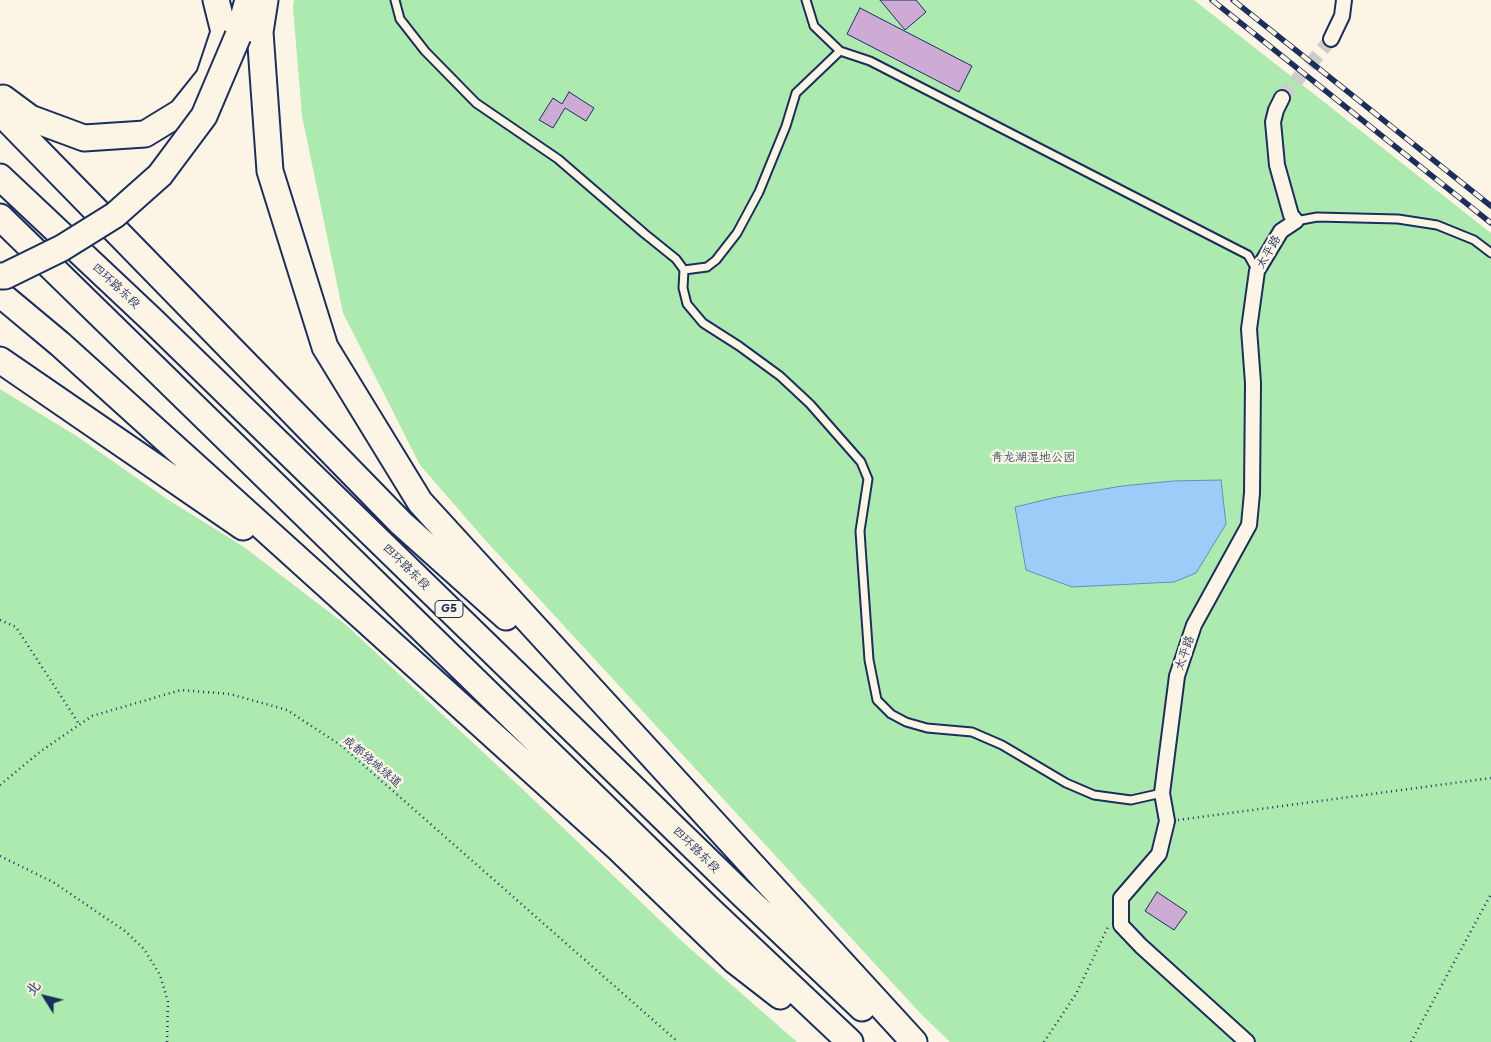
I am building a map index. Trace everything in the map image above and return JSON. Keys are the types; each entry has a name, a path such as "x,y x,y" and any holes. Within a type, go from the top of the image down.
{"highway":[{"path":"0,96 30,118 84,138 145,134 180,112 209,77 224,32 216,0"},
{"path":"0,276 6,276 62,248 108,220 160,175 204,116 238,36 248,0"},
{"path":"265,0 260,32 270,171 326,347 420,502 914,1042"},
{"path":"0,112 402,523 615,715"},
{"name":"四环路东段","path":"0,177 152,320 742,894 898,1042"},
{"name":"G5","path":"0,217 710,910 850,1042"},
{"path":"0,294 60,344 619,849 734,962 840,1042"},
{"path":"0,360 275,549 340,596"}],"street":[{"path":"1331,40 1342,16 1344,0"},
{"path":"1282,98 1273,122 1276,165 1291,215 1296,221"},
{"name":"太平路","path":"1247,1042 1141,946 1121,925 1121,898 1159,854 1166,821 1162,793 1177,676 1194,625 1249,525 1252,493 1253,382 1249,329 1257,271 1281,231 1296,221"}],"lane":[{"path":"395,0 400,19 425,51 476,103 558,159 676,259 684,270 683,288 687,304 703,323 780,376 810,404 861,462 868,479 860,531 862,571 869,660 877,700 891,714 906,722 927,728 972,732 1002,745 1066,783 1094,795 1131,800 1162,793"},
{"path":"806,0 814,26 840,51 870,61 1240,250 1248,255 1257,271"},
{"path":"684,270 707,267 716,260 737,233 759,192 786,126 796,93 840,51"},
{"path":"1296,221 1317,217 1398,218 1437,225 1474,240 1491,253"}],"path":[{"path":"0,620 16,627 80,725"},
{"name":"成都绕城绿道","path":"0,785 41,751 92,716 181,690 230,694 287,710 342,746 678,1042"},
{"path":"1166,821 1491,778"},
{"path":"0,856 53,882 125,931 144,948 160,975 168,1002 167,1042"},
{"path":"1411,1042 1491,894"},
{"path":"1044,1042 1076,994 1109,924"}],"green space":[{"name":"青龙湖湿地公园","path":"294,0 1194,0 1491,233 1491,1042 950,1042 921,1014 486,541 420,465 343,313 302,116 293,8"},
{"path":"0,389 78,437 167,499 244,547 346,625 513,780 686,945 797,1042 0,1042"}],"water":[{"path":"1221,480 1226,524 1196,573 1174,582 1072,587 1026,570 1015,507 1057,497 1122,486 1173,481"}],"building":[{"path":"880,0 916,0 926,12 905,30"},
{"path":"860,8 972,66 959,92 847,34"},
{"path":"569,92 594,108 586,121 565,108 553,128 539,120 553,98 562,104"},
{"path":"1157,892 1187,912 1174,930 1145,911"}],"tunnel":[{"path":"1282,98 1331,39"}],"railway":[{"path":"1212,0 1491,223"},
{"path":"1233,0 1491,206"}]}
